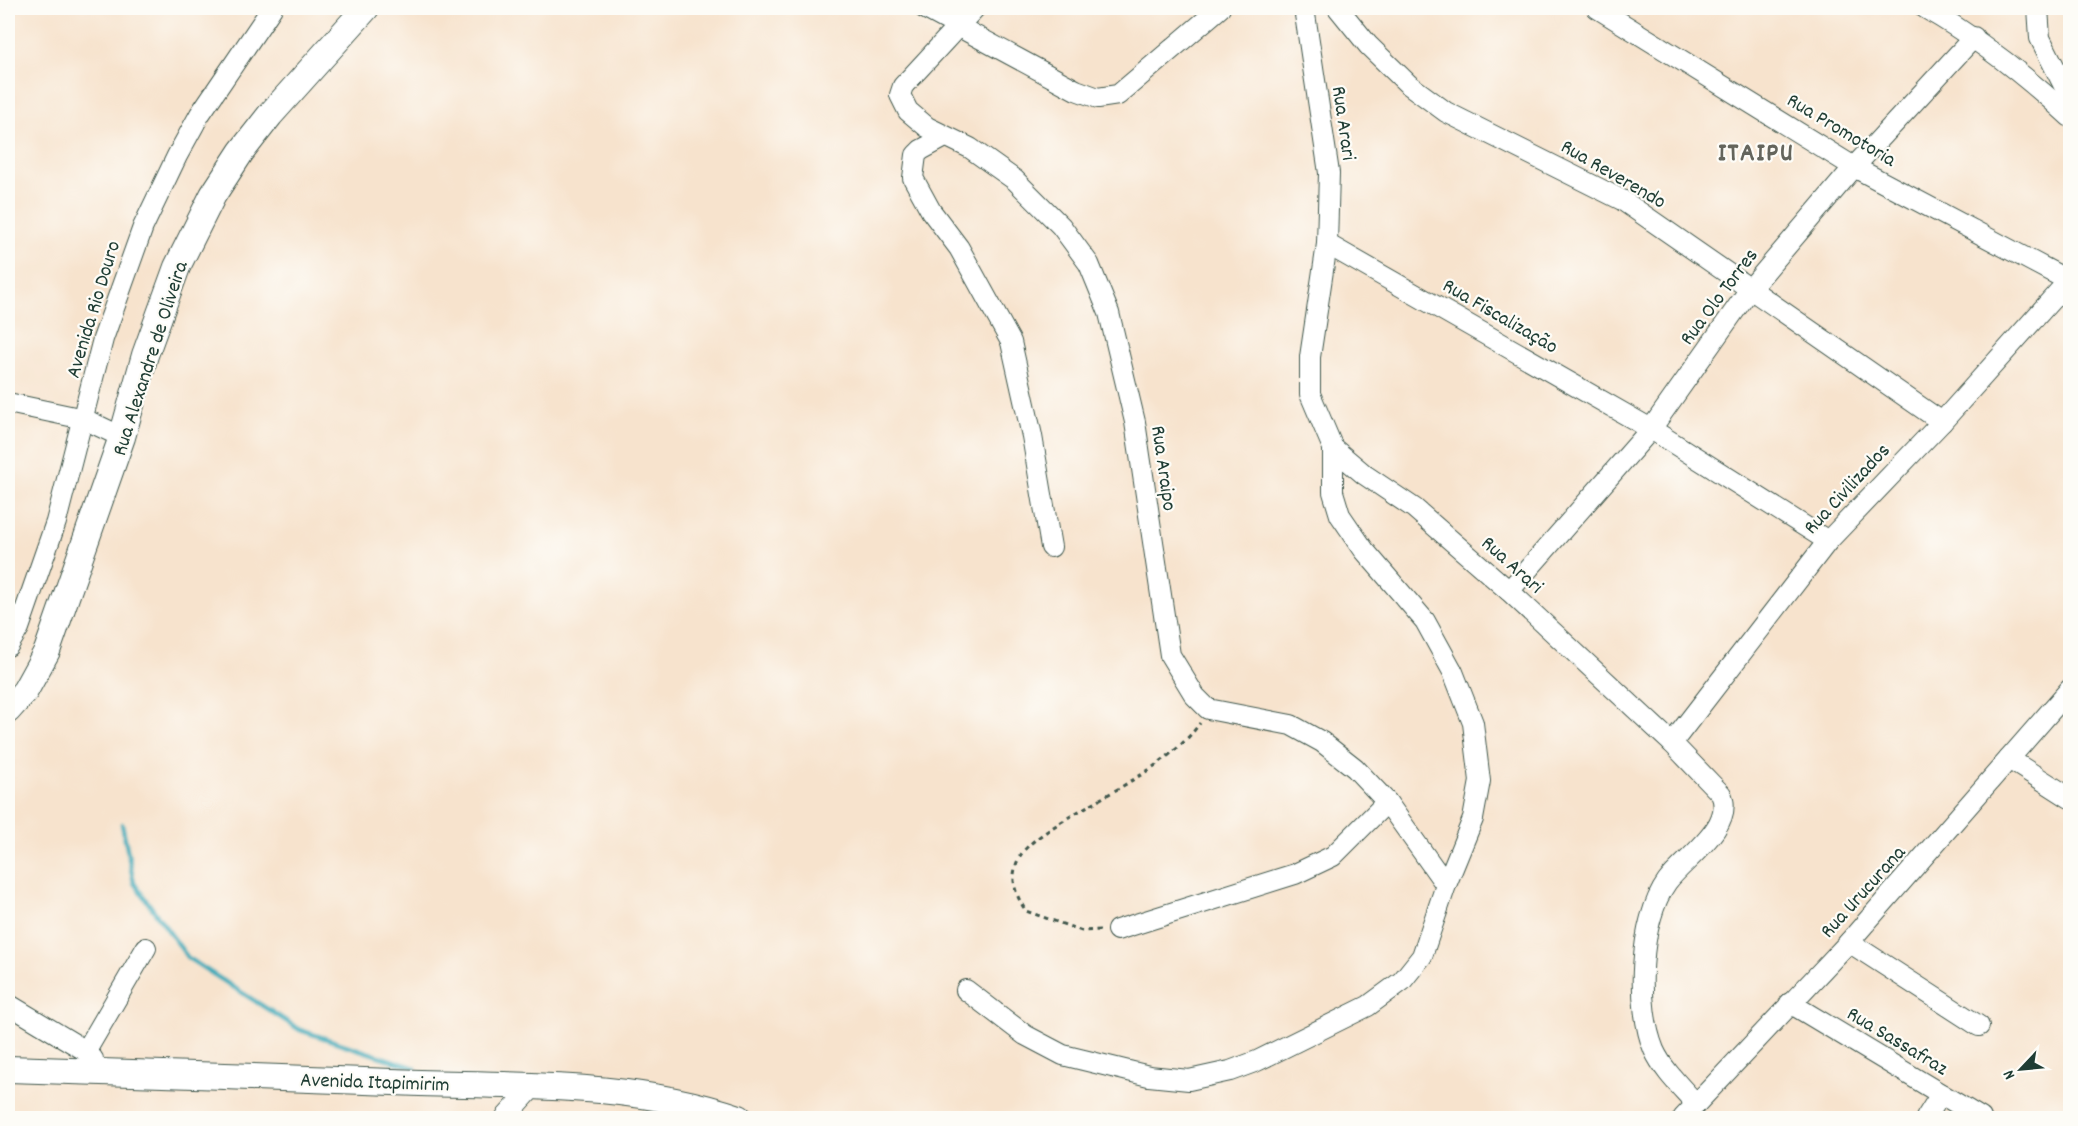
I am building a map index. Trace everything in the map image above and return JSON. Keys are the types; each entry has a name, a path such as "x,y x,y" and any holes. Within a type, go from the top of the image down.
{"main road":[{"name":"Rua Alexandre de Oliveira","path":"8,710 25,691 47,651 123,437 145,355 177,267 213,195 241,152 270,116 366,8"},
{"name":"Avenida Itapimirim","path":"8,1069 533,1087 670,1098 739,1119"}],"street":[{"path":"924,8 1076,90 1098,98 1118,95 1220,8"},
{"path":"956,26 975,8"},
{"name":"Rua Arari","path":"1304,8 1329,173 1327,244 1310,357 1310,394 1333,448 1365,475 1414,508 1509,591 1672,743 1707,779 1724,802 1722,820 1667,883 1653,909 1643,970 1646,1027 1655,1053 1689,1111"},
{"name":"Rua Reverendo","path":"1338,8 1368,45 1408,84 1446,112 1622,200 1750,289"},
{"name":"Rua Promotoria","path":"1597,8 1854,167 2070,280"},
{"path":"1925,8 1974,37 2028,77 2070,117"},
{"path":"2038,8 2040,38 2070,98"},
{"name":"Avenida Rio Douro","path":"8,646 20,628 56,522 103,339 143,227 200,114 268,9"},
{"name":"Rua Araipo","path":"956,26 903,86 900,95 908,111 945,137 970,148 1015,180 1061,226 1089,264 1109,313 1135,422 1170,655 1195,696 1208,709"},
{"name":"Rua Olo Torres","path":"1509,591 1652,429 1750,289 1854,167 1974,37"},
{"path":"945,137 916,155 913,178 931,211 959,248 1011,342 1032,436 1051,547"},
{"name":"Rua Fiscalização","path":"1327,244 1652,429"},
{"name":"Rua Civilizados","path":"1672,743 1828,541 1942,422 2070,280"},
{"path":"1750,289 1942,422"},
{"path":"8,403 84,419 123,437"},
{"path":"1652,429 1828,541"},
{"path":"966,990 1024,1035 1063,1055 1149,1076 1189,1080 1257,1061 1368,1006 1402,981 1422,956 1446,885 1473,819 1480,781 1473,723 1453,672 1425,621 1364,550 1341,515 1333,492 1333,448"},
{"name":"Rua Urucurana","path":"1689,1111 1850,942 2070,689"},
{"path":"1208,709 1291,725 1322,742 1347,761 1387,802 1446,885"},
{"path":"2009,759 2070,798"},
{"path":"1117,930 1295,874 1333,856 1387,802"},
{"path":"1850,942 1979,1026"},
{"path":"86,1051 146,948"},
{"name":"Rua Sassafraz","path":"1790,1003 1981,1119"},
{"path":"8,1004 86,1051 102,1072"},
{"path":"505,1119 533,1087"},
{"path":"1926,1119 1941,1094"}],"path":[{"path":"1117,930 1082,931 1026,911 1013,885 1014,871 1021,854 1044,833 1122,787 1183,743 1208,709"}],"waterway":[{"path":"122,824 134,883 188,958 300,1030 415,1068"}],"district":[{"name":"ITAIPU","path":"1756,151"}]}
